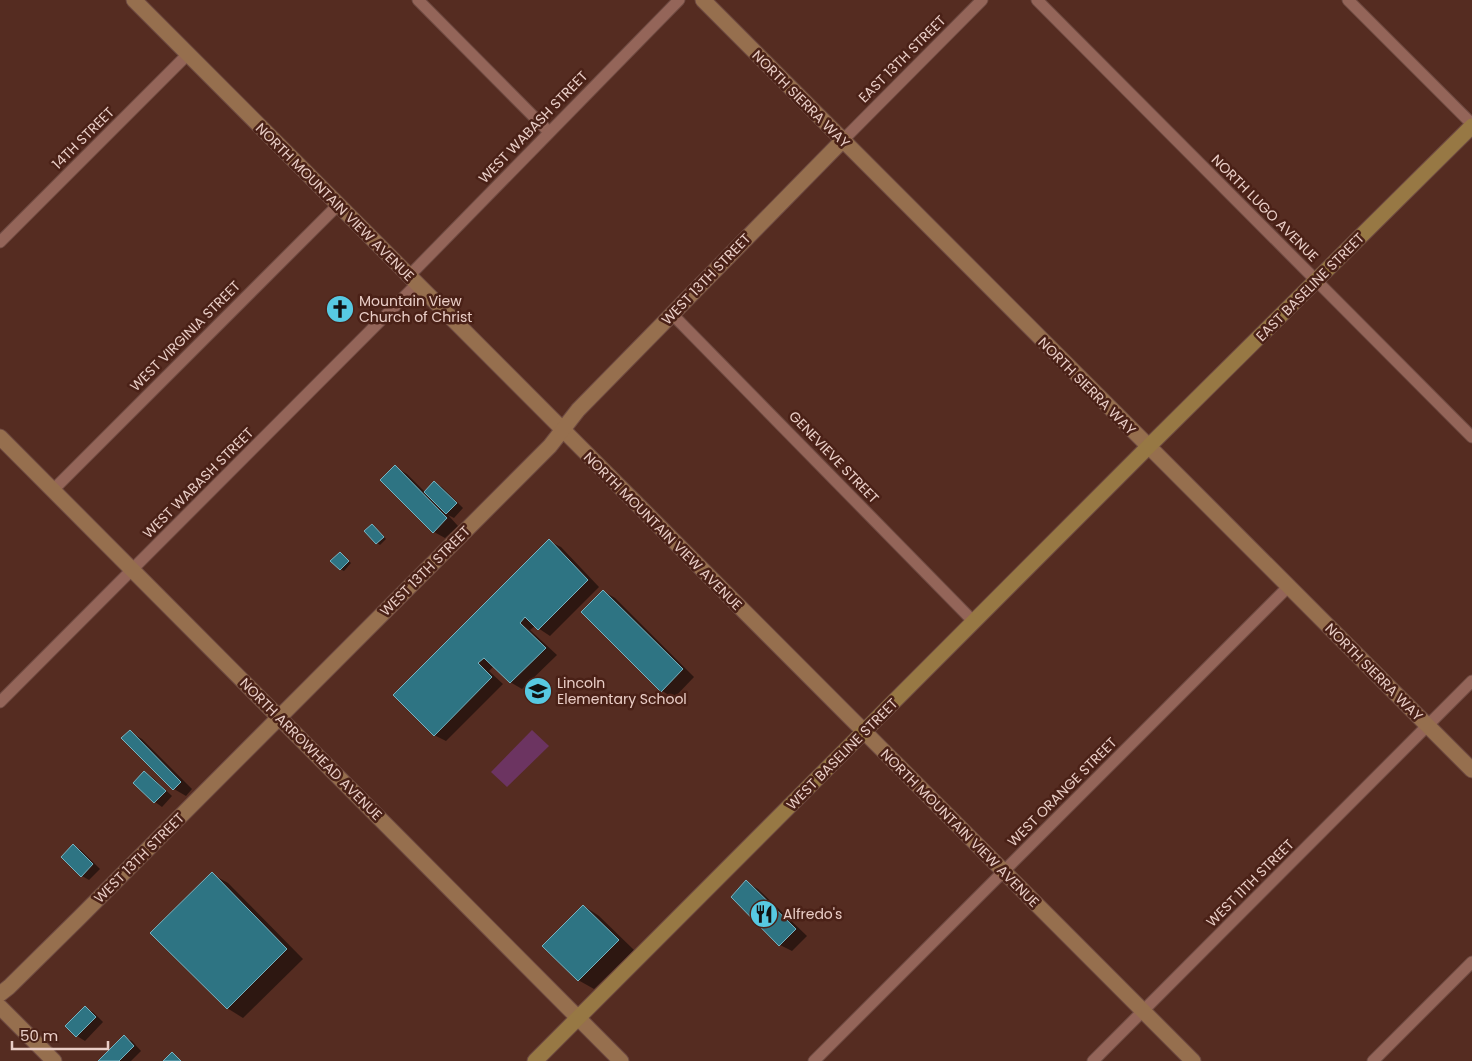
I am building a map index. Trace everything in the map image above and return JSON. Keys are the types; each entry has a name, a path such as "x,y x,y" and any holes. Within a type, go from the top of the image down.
{"main road":[{"name":"EAST BASELINE STREET","path":"1148,447 1472,125"},
{"name":"WEST BASELINE STREET","path":"535,1061 1148,447"}],"street":[{"name":"NORTH MOUNTAIN VIEW AVENUE","path":"134,0 1193,1061"},
{"path":"418,0 549,132"},
{"name":"WEST WABASH STREET","path":"0,702 132,570 413,280 549,132 679,0"},
{"name":"NORTH SIERRA WAY","path":"704,0 1472,770"},
{"name":"EAST 13TH STREET","path":"842,140 982,0"},
{"name":"NORTH LUGO AVENUE","path":"1036,0 1472,437"},
{"path":"1348,0 1472,125"},
{"name":"14TH STREET","path":"0,242 188,54"},
{"name":"WEST 13TH STREET","path":"0,994 550,446 578,410 842,140"},
{"name":"WEST VIRGINIA STREET","path":"53,490 338,204"},
{"name":"GENEVIEVE STREET","path":"672,314 974,622"},
{"name":"NORTH ARROWHEAD AVENUE","path":"0,437 621,1061"},
{"name":"WEST ORANGE STREET","path":"814,1061 1288,587"},
{"name":"WEST 11TH STREET","path":"1094,1061 1472,681"},
{"path":"1373,1061 1472,962"},
{"path":"0,1007 54,1061"}],"shaded area":[{"path":"532,730 549,746 507,787 491,772"}],"building":[{"path":"395,465 447,518 433,533 380,480"},
{"path":"434,481 457,503 446,514 424,492"},
{"path":"372,524 384,537 376,544 364,531"},
{"path":"549,539 588,580 538,630 525,617 520,623 546,648 510,683 484,658 478,663 492,677 434,736 393,695"},
{"path":"340,552 349,561 340,570 330,561"},
{"path":"603,590 683,669 661,692 581,612"},
{"path":"130,730 181,782 173,790 121,738"},
{"path":"144,771 166,791 154,803 133,783"},
{"path":"73,844 93,864 81,877 61,857"},
{"path":"212,872 287,949 227,1009 150,933"},
{"name":"Alfredo's","path":"746,880 796,929 779,946 731,897"},
{"path":"583,905 619,940 578,981 542,946"},
{"path":"85,1006 96,1017 76,1037 65,1026"},
{"path":"124,1035 134,1046 119,1061 98,1061"},
{"path":"172,1052 181,1061 163,1061"}],"place":[{"name":"Mountain View Church of Christ","path":"340,309"},
{"name":"Lincoln Elementary School","path":"538,691"},
{"name":"Alfredo's","path":"764,914"}]}
